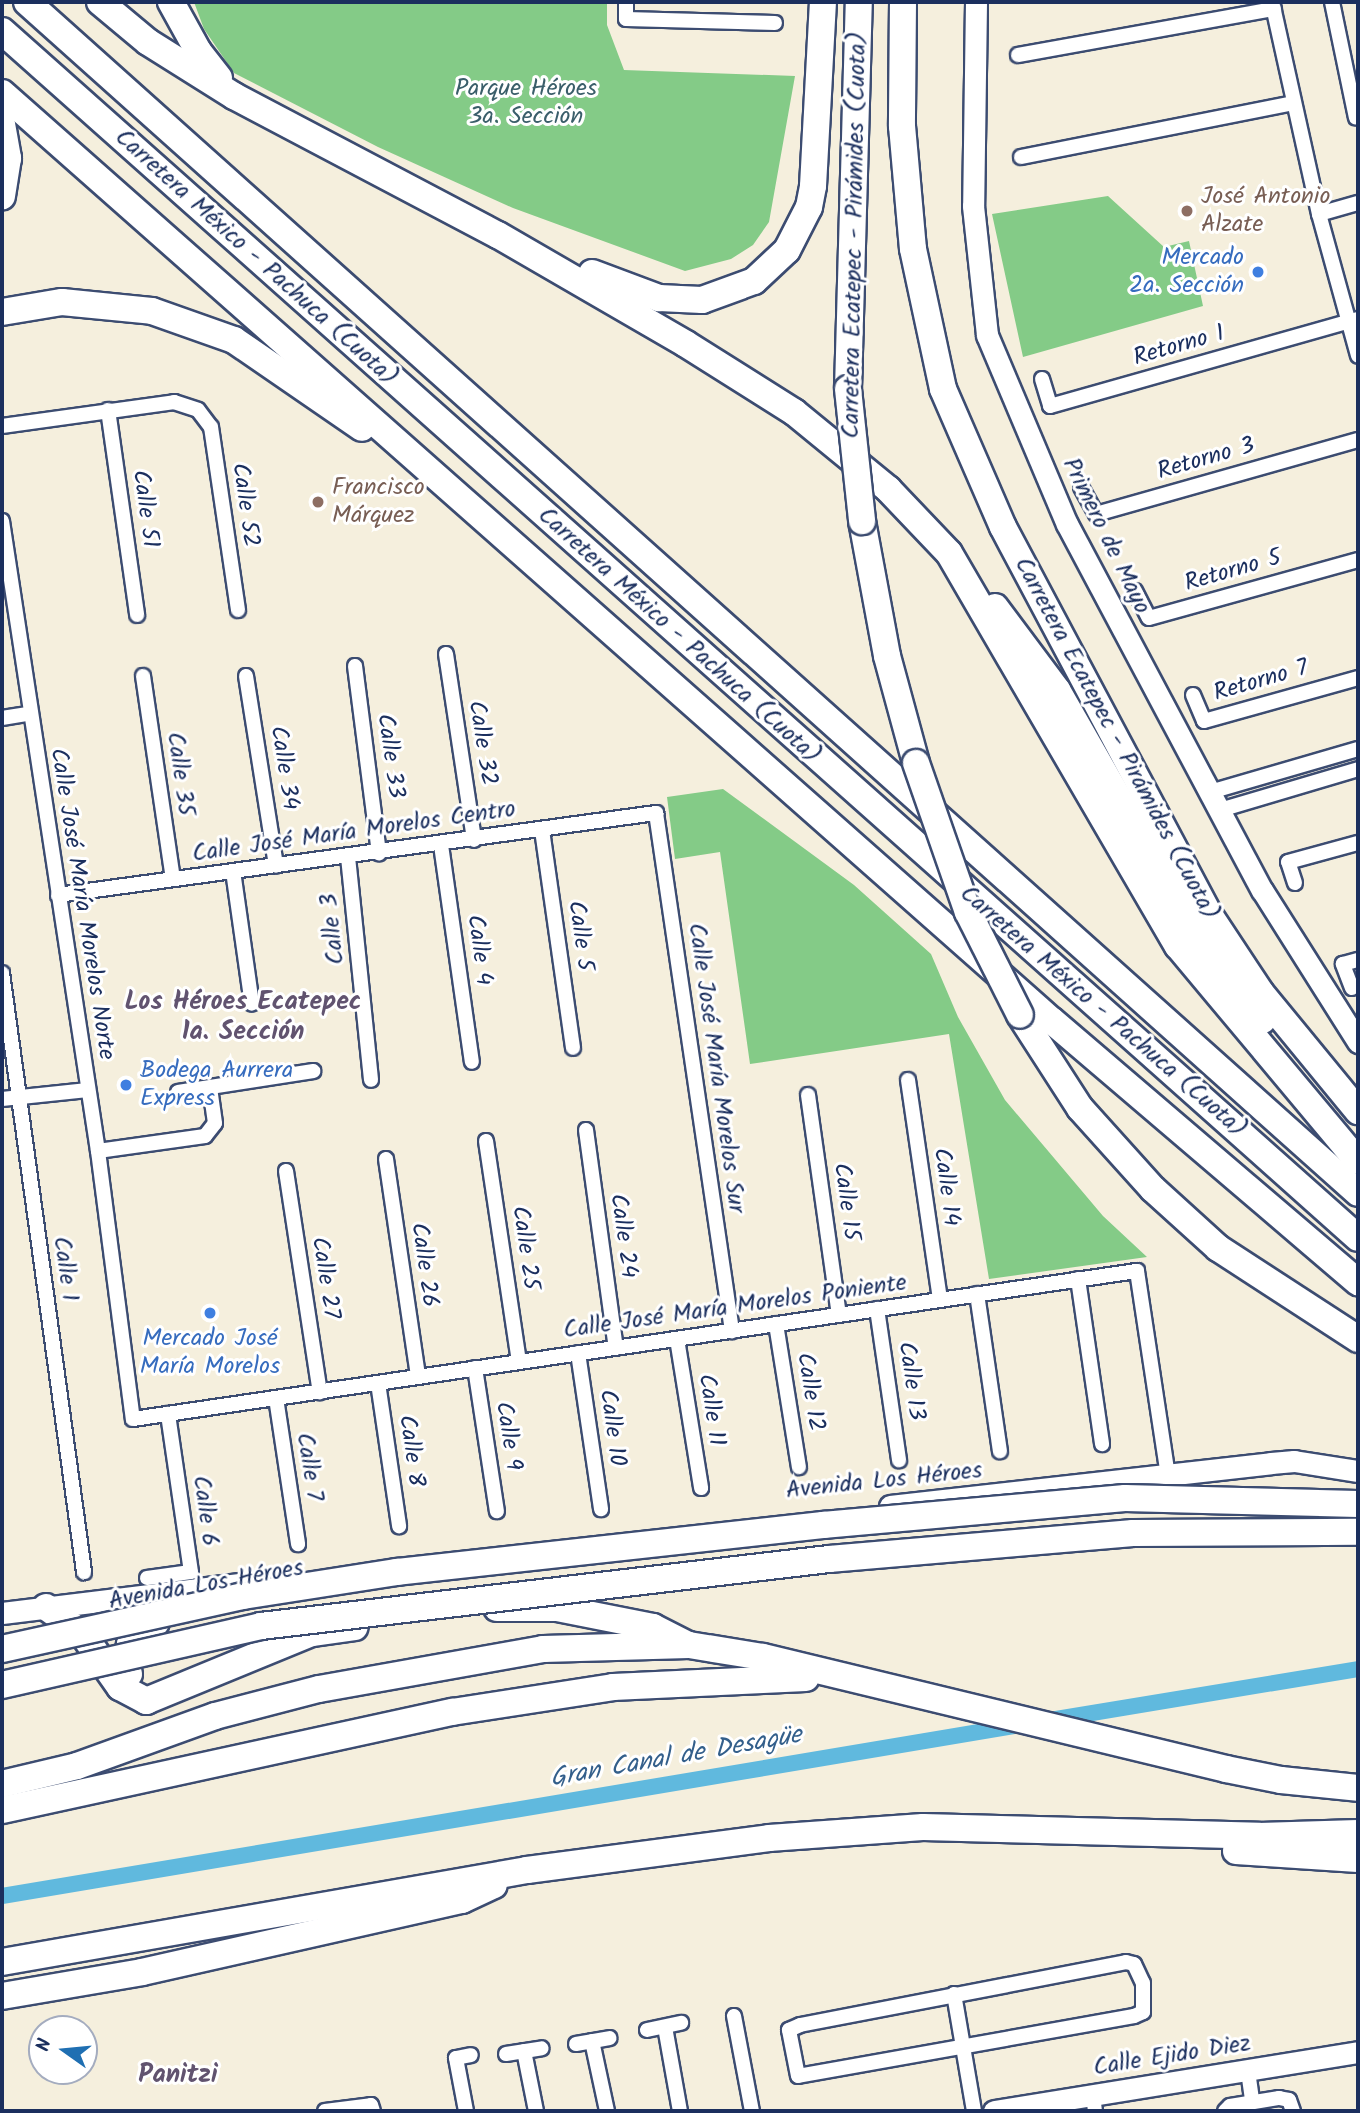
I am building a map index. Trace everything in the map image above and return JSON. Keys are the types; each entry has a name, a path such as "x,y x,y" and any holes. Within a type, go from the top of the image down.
{"highway":[{"name":"Carretera México - Pachuca (Cuota)","path":"27,2 1358,1193"},
{"path":"100,2 148,42 234,96 498,234 794,412 888,489 1016,631 1057,690 1191,925 1234,986 1358,1136"},
{"path":"171,2 198,51 234,96"},
{"path":"498,234 659,298 702,300 754,281 787,250 809,207 823,2"},
{"name":"Carretera Ecatepec - Pirámides (Cuota)","path":"859,2 848,389 862,521 887,656 916,763 968,912 1020,1015 1080,1108 1161,1197 1229,1256 1358,1339"},
{"name":"Carretera Ecatepec - Pirámides (Cuota)","path":"903,2 902,126 913,249 943,389 1003,527 1210,916 1261,993 1358,1111"},
{"name":"Carretera México - Pachuca (Cuota)","path":"2,31 1358,1238"},
{"path":"2,93 1051,1020 1358,1282"},
{"path":"2,124 8,158 2,197"},
{"path":"2,312 62,302 152,311 234,341 455,491"},
{"path":"950,555 1178,946 1358,1161"},
{"path":"2,1649 243,1596 397,1572 823,1525 1125,1498 1358,1503"},
{"path":"2,1685 261,1626 829,1559 1133,1533 1358,1532"},
{"path":"46,1607 82,1633 120,1687 146,1701 175,1724"},
{"path":"146,1701 312,1633 508,1607 557,1608 653,1627 688,1645"},
{"path":"146,1701 128,1671 127,1651 138,1634 156,1623"},
{"path":"2,1784 77,1766 146,1741 175,1724 319,1689 543,1649 688,1645 763,1657 1150,1752 1281,1780 1358,1788"},
{"path":"2,1810 452,1712 613,1687 836,1677"},
{"path":"175,1724 186,1686"},
{"path":"2,1962 527,1870 769,1838 923,1827 1088,1832 1358,1833"},
{"path":"1088,1832 1260,1854 1358,1859"},
{"path":"2,1996 142,1972 462,1900 527,1870"}],"main road":[{"name":"Primero de Mayo","path":"976,2 973,206 987,335 1067,524 1215,801 1316,981 1358,1042"},
{"name":"Avenida Los Héroes","path":"2,1612 415,1559 1294,1461 1358,1471"},
{"name":"Avenida Los Héroes","path":"2,1643 156,1623 294,1600 415,1559"},
{"name":"Calle Ejido Diez","path":"994,2111 1094,2103 1248,2071 1358,2052"}],"street":[{"path":"626,2 626,19 775,23"},
{"path":"1332,2 1356,118"},
{"path":"1018,55 1273,5 1319,214 1353,320 1358,356"},
{"path":"1021,157 1294,103"},
{"path":"1319,214 1358,203"},
{"name":"Retorno 1","path":"1042,379 1050,406 1353,320"},
{"name":"Calle 52","path":"108,410 174,402 198,410 211,427 238,610"},
{"path":"2,426 108,410"},
{"name":"Calle 51","path":"108,410 137,615"},
{"name":"Retorno 3","path":"1081,487 1096,514 1358,440"},
{"name":"Calle José María Morelos Norte","path":"2,521 29,714 98,1151 134,1419"},
{"name":"Retorno 5","path":"1135,591 1149,618 1358,560"},
{"name":"Calle 32","path":"446,654 474,840"},
{"name":"Calle 33","path":"355,666 379,853"},
{"name":"Calle 35","path":"143,676 173,879"},
{"name":"Calle 34","path":"246,676 276,866"},
{"name":"Retorno 7","path":"1193,695 1204,721 1358,678"},
{"path":"2,718 29,714"},
{"path":"1215,801 1276,772 1358,749"},
{"path":"1215,801 1281,791 1358,769"},
{"path":"1276,772 1281,791"},
{"name":"Calle José María Morelos Centro","path":"58,895 440,845 656,813"},
{"name":"Calle José María Morelos Sur","path":"656,813 732,1331"},
{"name":"Calle 5","path":"542,830 573,1048"},
{"path":"1295,883 1288,862 1358,843"},
{"name":"Calle 4","path":"440,845 472,1062"},
{"name":"Calle 3","path":"348,857 372,1080"},
{"path":"233,871 251,1003"},
{"path":"1352,988 1343,964 1358,960"},
{"name":"Calle 1","path":"2,973 84,1572"},
{"path":"178,1092 313,1071"},
{"name":"Calle 14","path":"908,1080 940,1300"},
{"path":"98,1151 205,1136 215,1123 210,1087"},
{"path":"2,1099 88,1090"},
{"name":"Calle 15","path":"808,1095 839,1315"},
{"name":"Calle 24","path":"586,1130 616,1348"},
{"name":"Calle 25","path":"486,1141 519,1362"},
{"name":"Calle 26","path":"386,1159 418,1377"},
{"name":"Calle 27","path":"286,1171 320,1392"},
{"name":"Calle José María Morelos Poniente","path":"134,1419 1137,1271 1168,1476"},
{"path":"1078,1279 1102,1444"},
{"path":"977,1294 1000,1451"},
{"name":"Calle 13","path":"877,1309 899,1460"},
{"name":"Calle 12","path":"776,1324 799,1467"},
{"name":"Calle 11","path":"677,1339 701,1488"},
{"name":"Calle 10","path":"578,1353 601,1509"},
{"name":"Calle 9","path":"475,1368 497,1511"},
{"name":"Calle 8","path":"378,1383 399,1526"},
{"name":"Calle 7","path":"276,1398 298,1544"},
{"name":"Calle 6","path":"148,1578 191,1572 168,1414"},
{"path":"1126,1962 1134,1964 1143,1983 1143,2012 1134,2016 964,2048 798,2076 789,2030 800,2025 954,1994 1126,1962"},
{"path":"954,1994 974,2111"},
{"path":"734,2016 752,2111"},
{"path":"647,2030 681,2023"},
{"path":"664,2026 680,2111"},
{"path":"576,2044 609,2038"},
{"path":"592,2040 607,2111"},
{"path":"506,2054 542,2048"},
{"path":"524,2051 536,2111"},
{"path":"466,2111 456,2058 471,2055"},
{"path":"1248,2071 1252,2100"},
{"path":"1226,2111 1252,2100 1289,2100 1293,2111"},
{"path":"325,2111 372,2108"}],"green space":[{"name":"Parque Héroes 3a. Sección","path":"194,2 607,2 607,25 624,70 795,76 769,222 753,245 731,259 685,271 513,208 378,147 234,73 204,29"},
{"path":"1108,196 1164,247 1189,241 1203,306 1023,357 992,214"},
{"path":"723,789 854,885 931,954 958,1017 1005,1100 1103,1216 1147,1257 989,1279 949,1034 750,1064 720,852 675,859 667,797"}],"waterway":[{"name":"Gran Canal de Desagüe","path":"1050,1720 1358,1669"},
{"name":"Gran Canal de Desagüe","path":"2,1896 1021,1725"}],"place":[{"name":"José Antonio Alzate","path":"1187,211"},
{"name":"Mercado 2a. Sección","path":"1258,272"},
{"name":"Francisco Márquez","path":"318,502"},
{"name":"Bodega Aurrera Express","path":"126,1085"},
{"name":"Mercado José María Morelos","path":"210,1313"}],"district":[{"name":"Los Héroes Ecatepec 1a. Sección","path":"243,1018"},
{"name":"Panitzi","path":"178,2076"}]}
